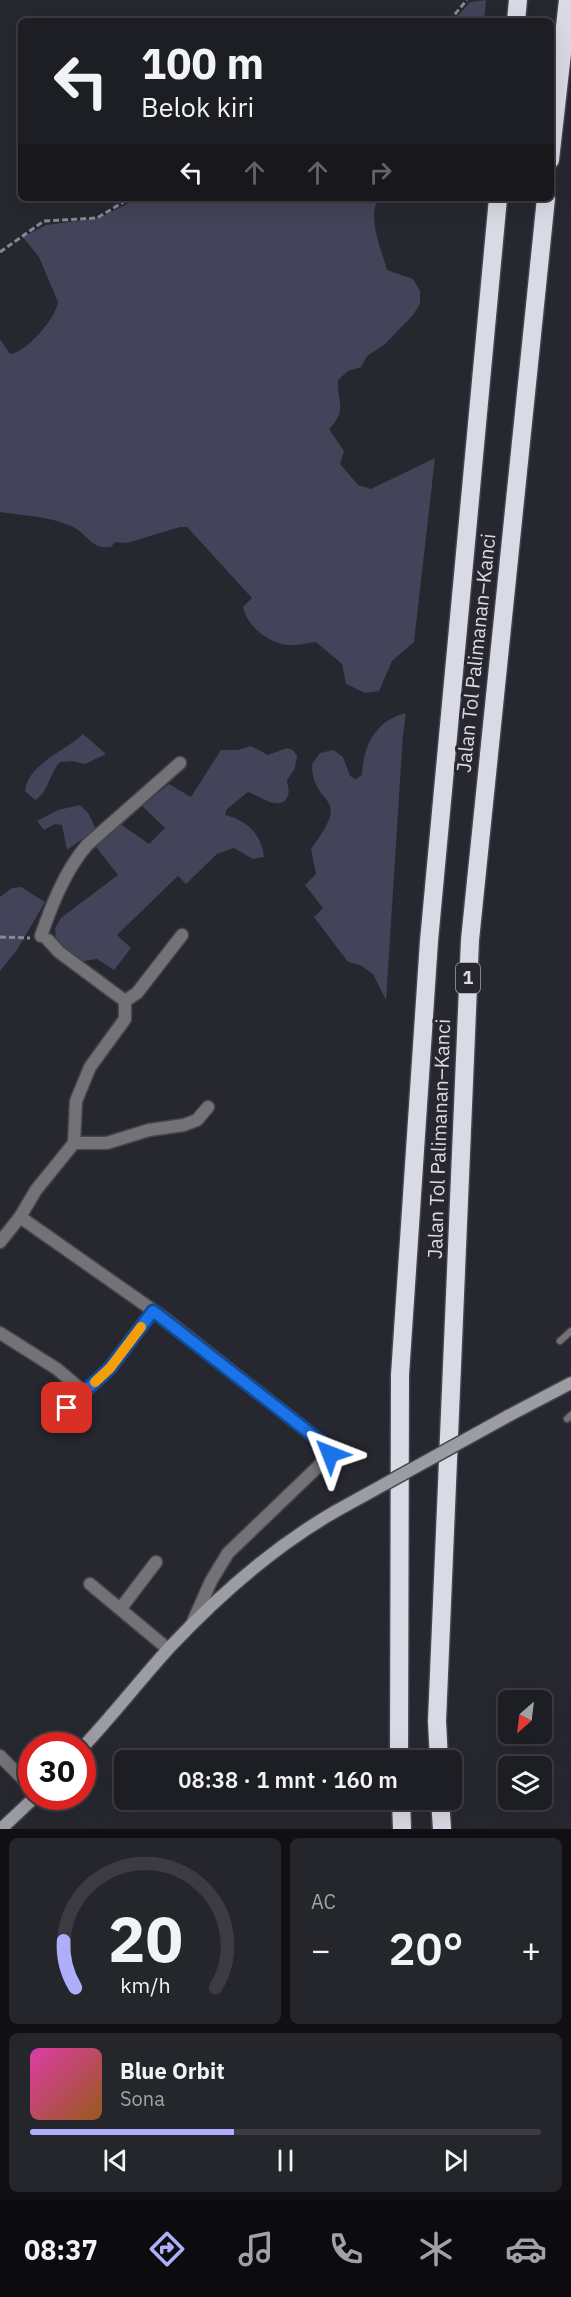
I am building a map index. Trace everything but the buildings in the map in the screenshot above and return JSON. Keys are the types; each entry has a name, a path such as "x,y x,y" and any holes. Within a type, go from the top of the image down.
{"highway":[{"path":"516,18 518,0"},
{"path":"554,124 568,0"},
{"name":"Jalan Tol Palimanan–Kanci","path":"399,1750 400,1375 429,941 498,201"},
{"name":"Jalan Tol Palimanan–Kanci","path":"438,1750 437,1721 470,940 546,201"},
{"path":"401,1810 402,1829"},
{"path":"441,1810 442,1829"}],"street":[{"path":"125,1001 59,952 45,938 50,909 76,858 87,845 180,763"},
{"path":"125,1001 137,993 182,935"},
{"path":"0,1242 20,1217 36,1190 74,1143 77,1136 76,1101 90,1067 125,1019 125,1001"},
{"path":"74,1143 107,1143 149,1130 184,1125 197,1120 208,1107"},
{"path":"20,1217 153,1311 330,1451 327,1458 228,1553 211,1581 192,1624"},
{"path":"67,1408 110,1368 153,1311"},
{"path":"0,1333 57,1369 84,1392"},
{"path":"96,1732 192,1624 274,1552 303,1530 571,1383"},
{"path":"121,1608 156,1562"},
{"path":"90,1584 168,1649"},
{"path":"0,1756 18,1774"},
{"path":"1,1829 21,1810"}],"lane":[{"path":"560,1341 571,1331"}],"path":[{"path":"452,18 467,0"},
{"path":"0,252 44,221 97,218 125,201"},
{"path":"0,937 20,940 45,938"}],"shaded area":[{"path":"486,0 484,18 456,18 470,2"},
{"path":"133,201 377,201 374,224 387,270 413,279 420,291 420,304 413,315 384,345 367,356 361,367 348,371 338,380 340,411 329,429 344,451 340,464 358,485 371,489 435,458 414,642 392,661 379,691 365,693 346,684 342,664 316,642 299,645 280,644 266,637 254,627 243,607 252,598 187,527 180,527 127,543 115,542 111,547 104,547 94,544 76,529 63,523 45,518 0,512 0,339 10,354 24,348 52,317 58,302 39,257 23,237 46,225 99,218"},
{"path":"406,713 386,1000 373,974 360,965 348,962 314,917 323,908 305,885 316,874 311,849 324,830 331,808 318,788 312,764 320,753 333,750 343,757 350,776 356,779 362,775 368,744 379,728 396,716"},
{"path":"83,734 106,754 85,764 73,761 60,762 46,788 35,800 25,791 33,773 48,759"},
{"path":"251,746 268,755 287,748 293,750 297,756 295,768 287,780 289,793 285,800 281,803 270,802 248,792 227,809 225,815 240,821 257,835 264,857 253,859 234,848 217,854 186,884 178,876 117,935 131,948 114,970 97,959 78,962 56,943 55,928 61,918 118,875 93,843 119,823 149,844 165,828 142,806 169,784 191,797 221,750 238,750"},
{"path":"80,805 88,813 96,829 67,850 62,825 55,824 44,830 37,821 58,810"},
{"path":"21,887 45,902 17,950 0,971 0,897 12,888"}],"slow traffic":[{"path":"95,1382 110,1368 141,1327"}],"route":[{"path":"67,1408 110,1368 153,1311 329,1448 330,1454"}]}
